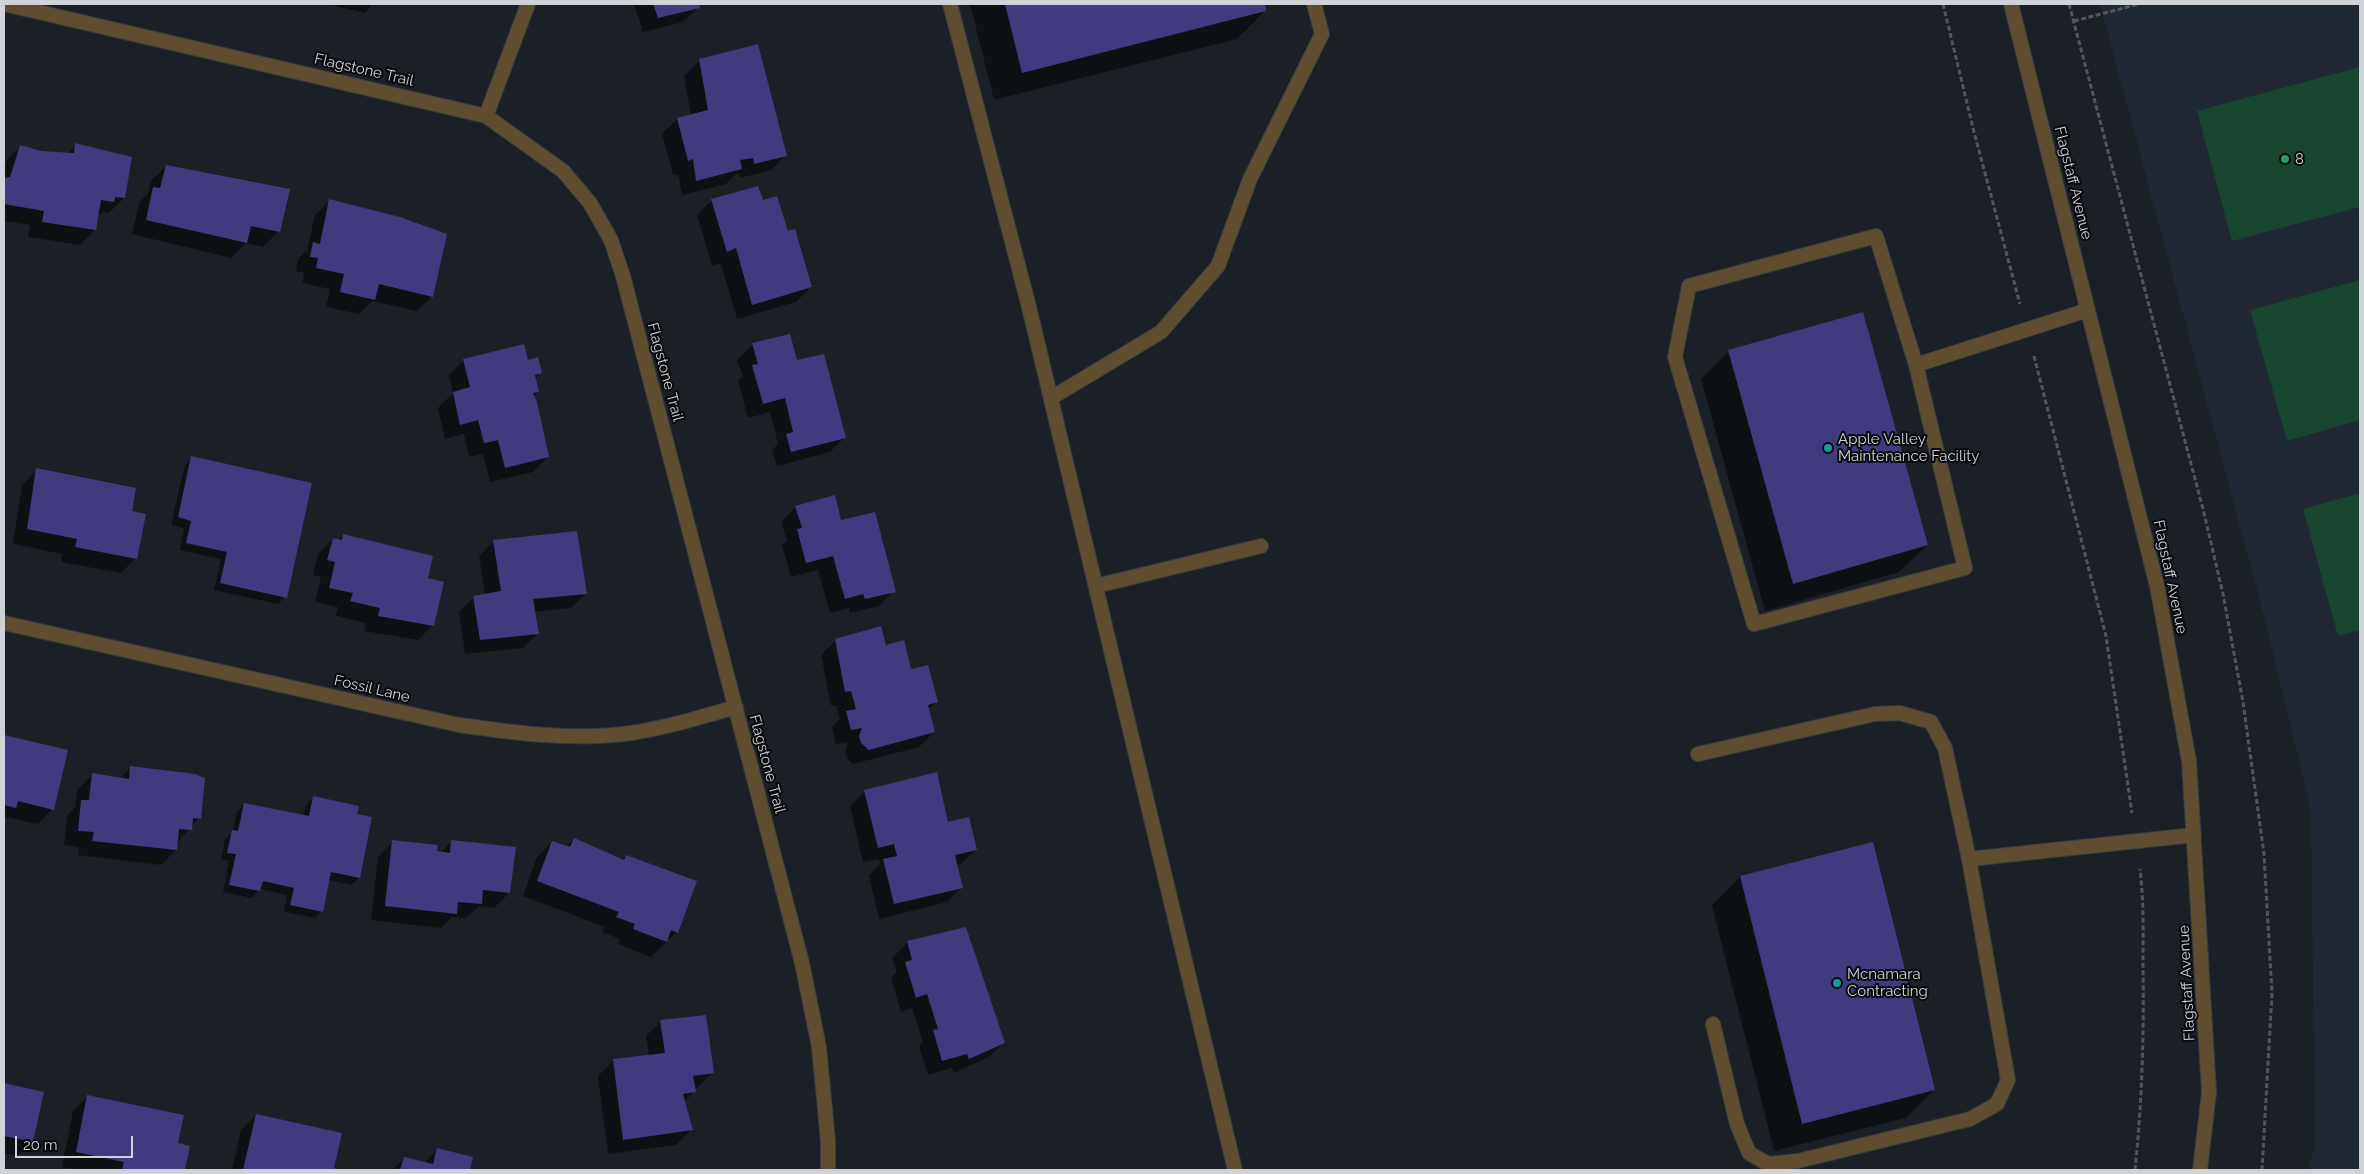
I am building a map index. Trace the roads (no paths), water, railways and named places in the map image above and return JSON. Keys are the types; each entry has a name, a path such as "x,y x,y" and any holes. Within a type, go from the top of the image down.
{"street":[{"name":"Flagstone Trail","path":"4,4 486,116 563,171 590,203 611,240 623,276 802,963 819,1046 828,1141 828,1170"},
{"path":"486,116 528,4"},
{"path":"950,4 1030,308 1235,1170"},
{"path":"1051,398 1161,332 1218,266 1250,179 1322,34 1314,4"},
{"name":"Flagstaff Avenue","path":"2011,4 2157,586 2189,761 2209,1092 2200,1170"},
{"path":"1876,236 1916,365 1965,568 1754,624 1676,357 1689,286 1876,236"},
{"path":"1916,365 2088,310"},
{"path":"1096,586 1261,546"},
{"name":"Fossil Lane","path":"4,623 459,725 517,733 573,736 631,733 736,707"},
{"path":"1698,754 1875,714 1900,713 1931,722 1945,748 1969,859 2008,1080 1997,1104 1970,1119 1798,1161 1768,1164 1749,1153 1737,1124 1713,1024"},
{"path":"1969,859 2194,835"}],"place":[{"name":"8","path":"2285,159"},
{"name":"Apple Valley Maintenance Facility","path":"1828,448"},
{"name":"Mcnamara Contracting","path":"1837,983"}]}
